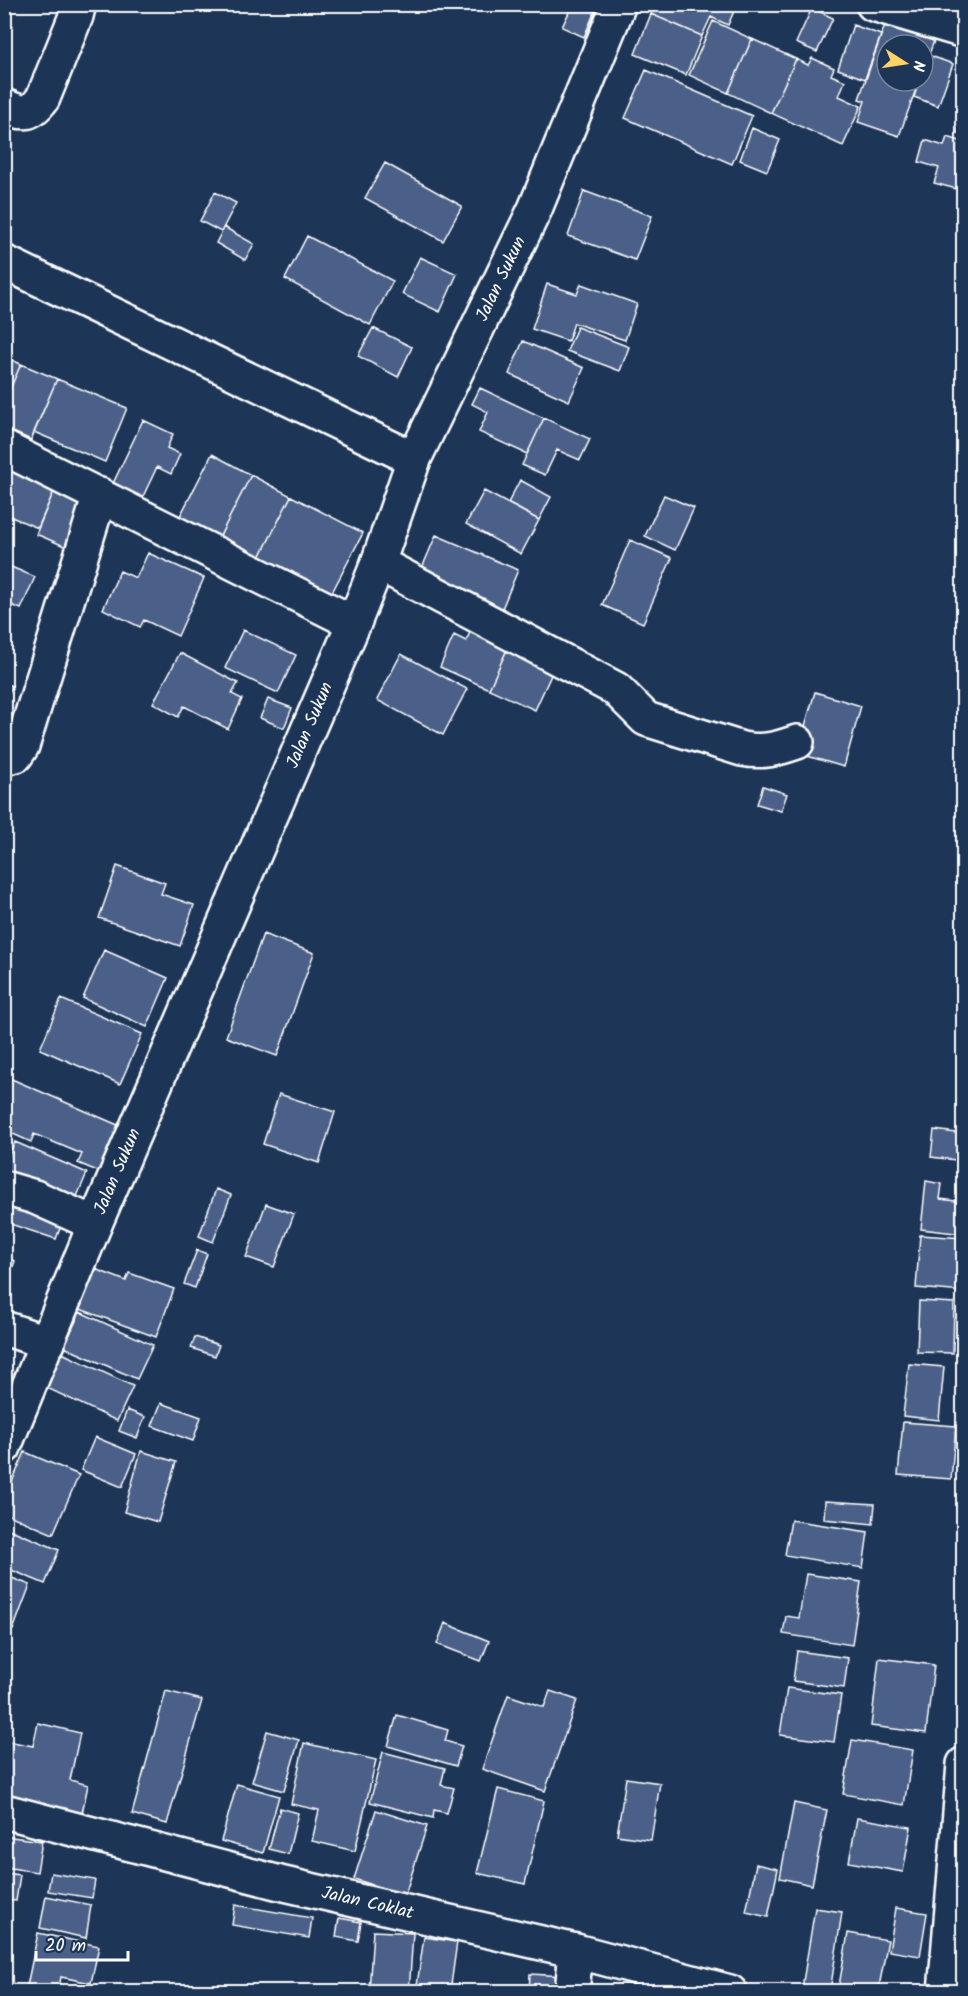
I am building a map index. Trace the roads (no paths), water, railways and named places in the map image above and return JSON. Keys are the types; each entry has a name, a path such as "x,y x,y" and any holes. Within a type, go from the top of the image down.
{"street":[{"path":"4,106 20,112 29,112 36,108 43,98 79,4"},
{"name":"Jalan Sukun","path":"4,1448 95,1224 354,622 378,563 414,459 535,209 619,4"},
{"path":"873,4 963,31"},
{"path":"4,262 414,459"},
{"path":"4,448 354,622"},
{"path":"4,758 16,755 22,746 100,495"},
{"path":"378,563 616,689 646,719 758,752 776,750 797,742"},
{"path":"4,1188 34,1197 95,1224"},
{"path":"4,1328 48,1343"},
{"path":"945,1992 963,1764"},
{"name":"Jalan Coklat","path":"4,1811 280,1883 576,1952 730,1992"},
{"path":"572,1992 576,1952"}]}
